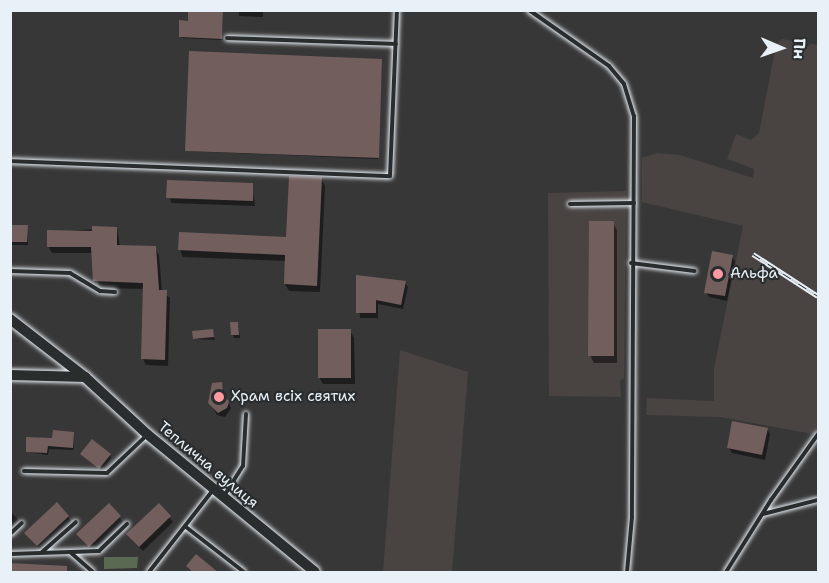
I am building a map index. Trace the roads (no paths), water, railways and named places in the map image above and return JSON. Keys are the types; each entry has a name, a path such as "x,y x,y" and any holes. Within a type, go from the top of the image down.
{"main road":[{"name":"Теплична вулиця","path":"10,320 85,377 147,434 315,573"},
{"path":"10,375 85,377"}],"lane":[{"path":"10,161 390,176 397,10"},
{"path":"530,10 609,66 624,84 634,116 631,263 632,517 627,573"},
{"path":"227,39 396,44"},
{"path":"570,204 634,203"},
{"path":"631,263 695,271"},
{"path":"10,271 70,273 100,291 115,292"},
{"path":"223,496 243,466 246,414"},
{"path":"24,471 107,473 147,434"},
{"path":"726,573 762,514 819,434"},
{"path":"149,573 214,489"},
{"path":"762,514 819,500"},
{"path":"42,553 76,522"},
{"path":"10,534 22,523"},
{"path":"10,554 99,551 127,524"},
{"path":"186,527 244,573"},
{"path":"70,552 90,572"}],"railway":[{"path":"753,254 818,296"}],"place":[{"name":"Альфа","path":"718,274"},
{"name":"Храм всіх святих","path":"219,397"}]}
